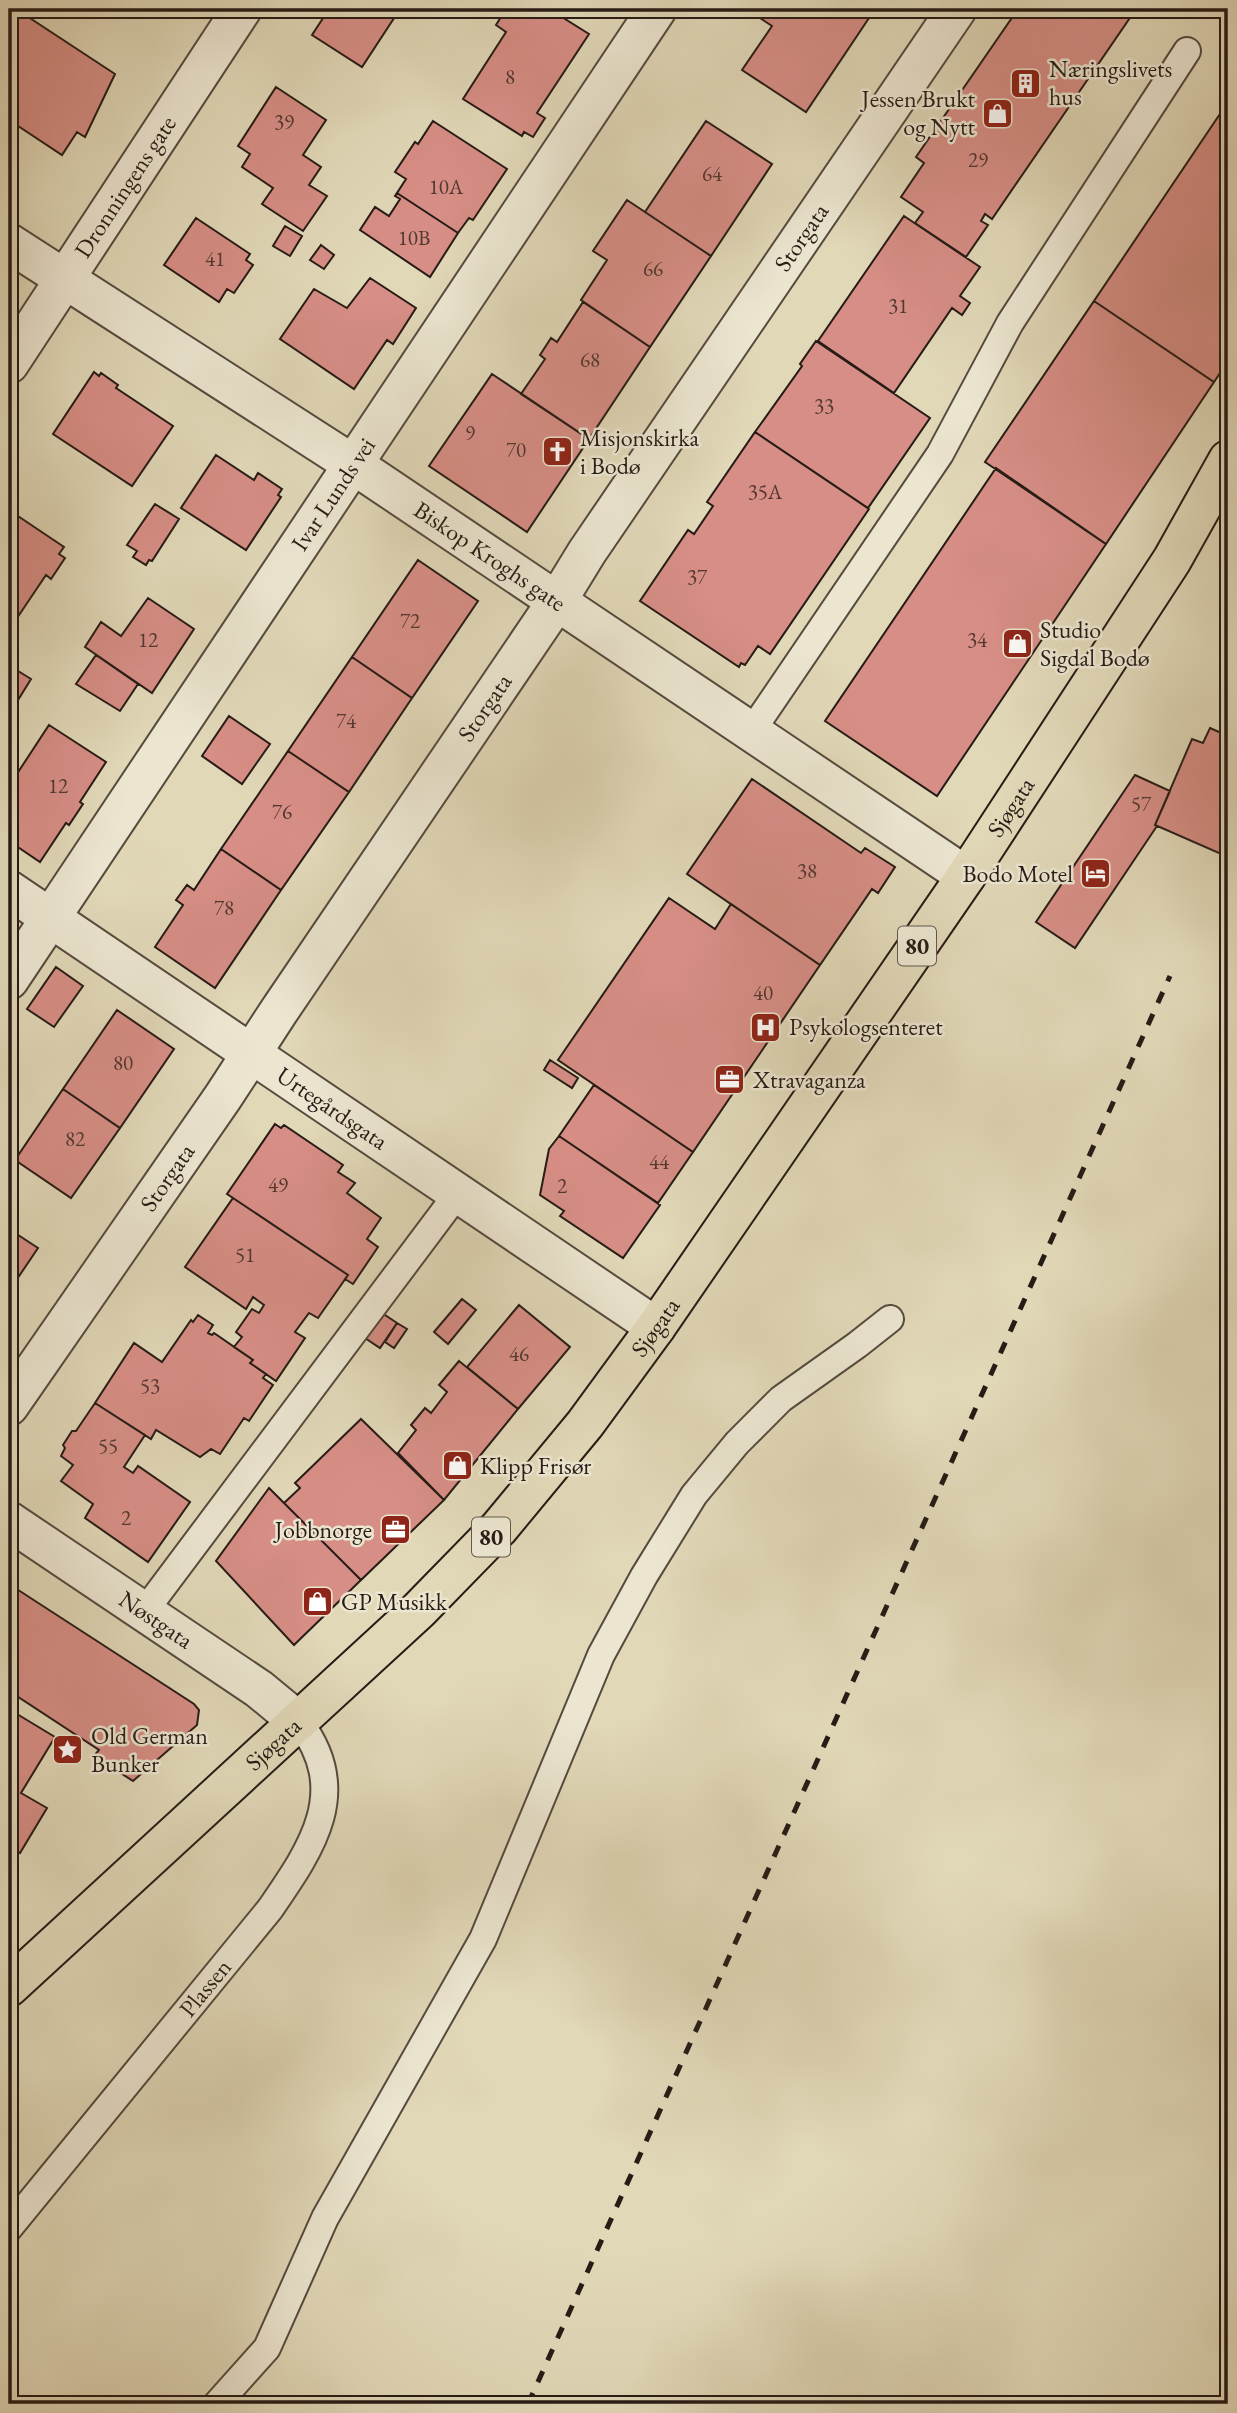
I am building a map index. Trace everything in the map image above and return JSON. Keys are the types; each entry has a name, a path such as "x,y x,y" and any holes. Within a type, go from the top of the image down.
{"highway":[{"name":"Sjøgata","path":"9,1987 419,1610 499,1528 585,1424 656,1327 965,876 1172,560 1228,460"},
{"name":"Sjøgata","path":"1172,560 1228,497"}],"street":[{"name":"Dronningens gate","path":"9,364 242,9"},
{"name":"Ivar Lunds vei","path":"9,980 657,9"},
{"name":"Storgata","path":"9,1406 215,1108 557,601 587,552 957,9"},
{"name":"Biskop Kroghs gate","path":"9,243 354,465 965,876"},
{"name":"Urtegårdsgata","path":"9,890 656,1327"},
{"name":"Nøstgata","path":"9,1521 258,1689 299,1723"}],"lane":[{"path":"751,732 940,454 1010,323 1187,51"},
{"path":"144,1612 458,1193"},
{"path":"217,2404 267,2348 325,2218 382,2113 483,1939 601,1655 665,1541 694,1495 737,1443 780,1399 890,1319"},
{"name":"Plassen","path":"9,2228 270,1909 300,1866 320,1826 325,1792 321,1764 314,1742 299,1723"}],"building":[{"path":"9,9 16,9 115,74 85,137 77,132 62,155 9,120"},
{"path":"329,9 400,9 362,67 312,35"},
{"path":"506,9 549,9 589,34 537,113 545,118 533,137 524,132 522,136 463,99 506,32 496,25"},
{"path":"767,9 875,9 806,112 742,70 772,26 760,18"},
{"name":"Næringslivets hus","path":"1018,9 1136,9 992,219 985,214 981,221 988,225 966,257 915,223 923,212 901,197 924,163 916,157"},
{"path":"1207,9 1228,9 1228,23"},
{"path":"276,87 326,120 303,155 321,167 309,185 327,196 303,231 262,204 273,188 242,167 250,154 238,146"},
{"path":"1228,102 1228,361 1214,382 1094,301"},
{"path":"433,121 507,169 473,220 469,218 458,233 397,193 406,179 395,172"},
{"path":"706,121 772,164 711,256 645,212"},
{"path":"397,193 458,233 430,277 360,230 375,207 389,216 400,199 395,196"},
{"path":"627,200 711,256 650,347 581,300 607,260 593,251"},
{"path":"904,216 980,267 960,296 970,303 962,315 952,308 894,393 818,341"},
{"path":"196,218 250,254 246,260 253,265 234,293 227,289 219,302 164,265"},
{"path":"285,226 302,236 290,256 273,246"},
{"path":"321,245 334,255 324,269 310,260"},
{"path":"370,278 416,308 393,344 387,340 354,389 280,339 314,289 347,308"},
{"path":"1094,301 1214,382 1106,544 985,462"},
{"path":"583,302 650,347 589,439 521,394 545,359 540,355 551,338 557,342"},
{"path":"816,341 930,418 868,508 755,432 802,366 800,364"},
{"path":"94,372 99,376 101,373 118,385 116,388 173,426 132,486 53,434"},
{"path":"492,374 589,439 527,532 429,466"},
{"path":"755,432 869,509 770,654 758,646 745,665 741,663 739,667 640,601 688,530 694,534 713,506 707,502"},
{"path":"216,455 254,480 258,473 282,489 278,495 281,497 246,550 181,508"},
{"path":"996,468 1106,544 937,796 825,721"},
{"path":"155,504 179,519 152,561 149,560 146,565 133,557 137,551 127,545"},
{"path":"9,510 64,547 59,554 65,558 51,579 46,575 9,630"},
{"path":"418,560 478,601 412,698 352,657"},
{"path":"148,598 194,629 152,693 85,647 101,622 121,636"},
{"path":"96,655 138,684 120,711 76,684"},
{"path":"352,657 412,698 349,792 288,751"},
{"path":"10,666 31,679 18,700 9,694"},
{"path":"229,716 270,744 242,784 202,756"},
{"path":"49,725 106,762 80,802 83,804 69,825 66,823 40,862 9,841 9,786"},
{"path":"1210,728 1228,736 1228,857 1155,825 1192,739 1203,743"},
{"path":"288,751 349,792 281,890 221,849"},
{"name":"Bodo Motel","path":"1135,775 1170,791 1155,825 1157,826 1075,948 1036,922"},
{"path":"752,779 861,853 865,848 895,867 878,893 872,889 820,965 687,874"},
{"path":"221,849 281,890 215,988 155,947 183,905 176,900 187,885 194,890"},
{"path":"669,898 715,929 731,904 820,965 693,1152 558,1060"},
{"path":"56,967 83,986 54,1027 27,1009"},
{"path":"117,1010 174,1049 120,1128 63,1089"},
{"path":"550,1060 578,1078 572,1088 544,1070"},
{"path":"594,1085 693,1152 658,1203 559,1136"},
{"path":"63,1089 120,1128 71,1198 15,1160"},
{"path":"275,1124 281,1128 284,1125 343,1165 338,1172 355,1183 347,1193 381,1218 367,1239 378,1247 353,1284 345,1279 348,1275 227,1194"},
{"path":"559,1136 660,1205 623,1258 560,1216 564,1211 540,1195 549,1149"},
{"path":"233,1198 348,1275 318,1318 309,1313 295,1332 305,1338 276,1381 250,1363 253,1360 234,1347 242,1337 236,1332 252,1309 259,1313 264,1305 253,1297 246,1309 185,1267"},
{"path":"9,1229 38,1248 9,1291"},
{"path":"462,1299 476,1310 448,1344 434,1332"},
{"path":"519,1305 570,1347 518,1409 467,1367"},
{"path":"382,1313 397,1323 380,1348 365,1338"},
{"path":"198,1315 213,1325 208,1333 214,1333 253,1360 250,1363 266,1374 263,1378 273,1385 249,1421 244,1418 220,1454 211,1449 200,1457 156,1430 151,1439 95,1403 134,1343 162,1362 191,1320 193,1322"},
{"path":"397,1323 407,1329 394,1348 385,1342"},
{"path":"459,1361 518,1409 444,1500 398,1453 416,1430 411,1425 425,1408 431,1413 447,1392 439,1385"},
{"path":"95,1403 145,1435 124,1467 133,1473 138,1466 190,1502 148,1562 85,1518 93,1504 61,1481 73,1465 61,1456 65,1448 63,1445"},
{"path":"361,1419 444,1500 361,1580 284,1503 300,1488 295,1483"},
{"path":"269,1488 361,1580 294,1645 216,1561"},
{"path":"9,1584 194,1704 199,1710 197,1725 133,1781 94,1756 99,1750 12,1693 9,1698"},
{"path":"17,1714 55,1737 21,1793 47,1808 20,1853 12,1848 9,1853 9,1727"}],"railway":[{"path":"528,2404 1170,976"}],"place":[{"name":"Næringslivets hus","path":"1026,83"},
{"name":"Jessen Brukt og Nytt","path":"998,113"},
{"name":"Misjonskirka i Bodø","path":"557,452"},
{"name":"Studio Sigdal Bodø","path":"1017,644"},
{"name":"Bodo Motel","path":"1096,874"},
{"name":"Psykologsenteret","path":"766,1027"},
{"name":"Xtravaganza","path":"730,1080"},
{"name":"Klipp Frisør","path":"457,1466"},
{"name":"Jobbnorge","path":"395,1530"},
{"name":"GP Musikk","path":"318,1602"},
{"name":"Old German Bunker","path":"68,1750"}]}
